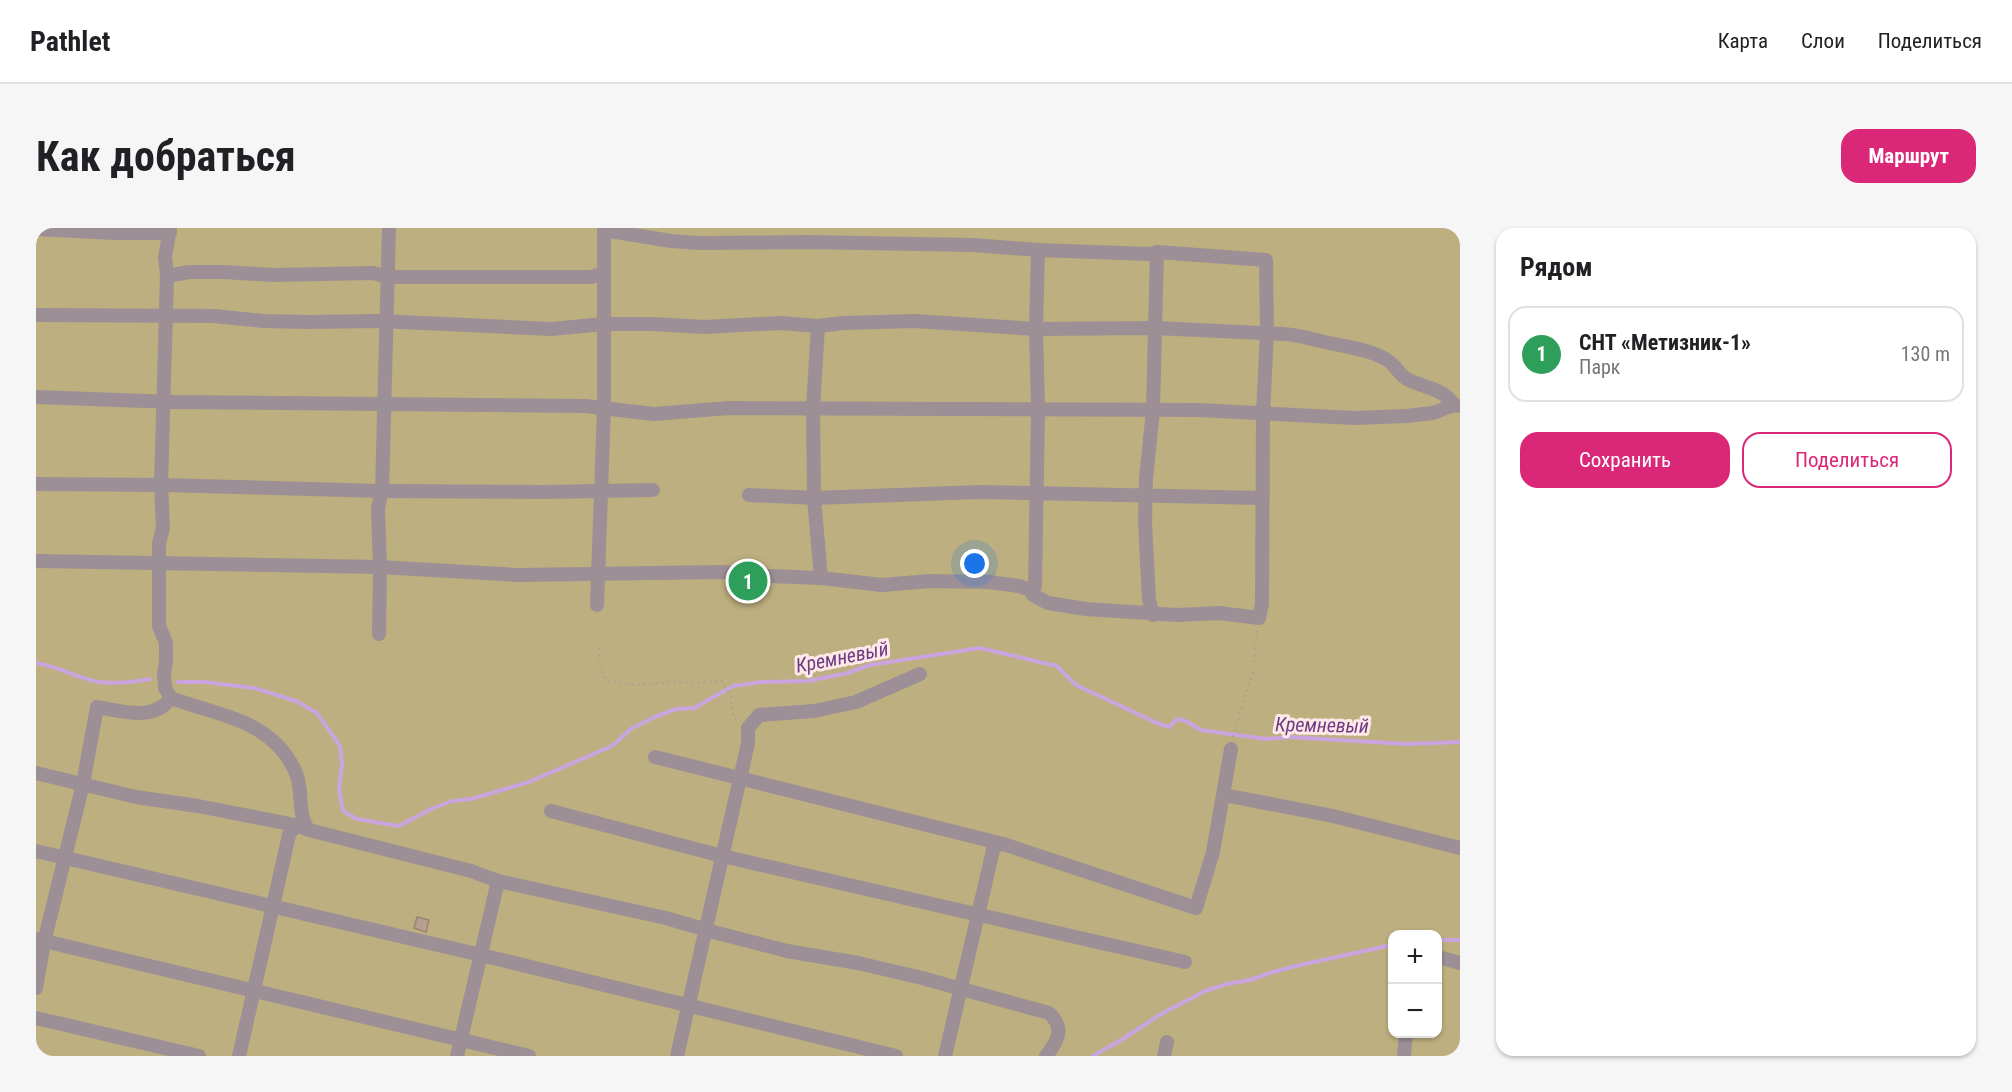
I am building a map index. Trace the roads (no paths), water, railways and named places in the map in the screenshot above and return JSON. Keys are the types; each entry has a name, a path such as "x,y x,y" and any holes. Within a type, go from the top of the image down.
{"lane":[{"path":"379,634 378,508 382,491 389,228"},
{"path":"36,229 114,233 170,230 165,257 167,276 165,402 161,485 163,528 159,543 159,626 166,643 165,688 171,698 230,717 256,729 280,746 297,777 303,823 302,827 289,836 238,1056"},
{"path":"597,605 604,408 604,229 663,240 699,243 973,245 1038,250 1150,254 1156,252 1266,260 1267,333 1263,414 1262,604 1259,618 1219,613 1153,615 1086,609 1048,603 1033,595"},
{"path":"36,561 380,567 519,575 673,574 685,571 821,578 882,585 963,581 1006,584 1027,589 1035,586 1038,250"},
{"path":"1153,615 1149,600 1145,522 1153,410 1156,252"},
{"path":"167,276 189,272 224,272 273,275 373,273 388,277 591,277 604,273"},
{"path":"36,315 214,316 307,322 386,321 551,329 604,324 705,327 780,323 818,326 915,321 1036,329 1104,327 1267,333 1298,335 1358,349 1384,358 1396,366 1399,373 1406,378 1442,392 1457,406 1433,413 1355,418 1198,410 1038,409 729,408 654,414 604,408 165,402 36,397"},
{"path":"818,326 813,408 814,498 821,578"},
{"path":"36,484 382,491 653,490"},
{"path":"749,495 814,498 980,492 1262,498"},
{"path":"676,1056 748,743 748,728 759,716 814,711 856,702 921,674"},
{"path":"36,988 40,940 66,858 97,707 148,714 164,708 171,698"},
{"path":"655,757 1003,844 1196,908 1213,852 1231,750"},
{"path":"36,772 136,797 198,806 302,827 498,881 666,918 787,951 858,963 922,978 1049,1013 1057,1021 1059,1034 1053,1048 1046,1056"},
{"path":"1224,795 1342,818 1460,848"},
{"path":"551,811 722,855 1185,962"},
{"path":"945,1056 994,846 1003,844"},
{"path":"36,851 481,955 896,1056"},
{"path":"457,1056 498,881"},
{"path":"40,940 529,1056"},
{"path":"1442,958 1460,963"},
{"path":"36,1018 199,1056"},
{"path":"1404,1056 1406,1038"}],"waterway":[{"name":"Кремневый","path":"178,682 204,682 254,688 296,701 317,713 340,746 342,764 339,789 343,811 357,819 399,826 452,801 471,799 529,782 612,746 632,728 657,716 676,709 694,708 733,686 761,682 808,681 848,673 870,665 980,648 1057,666 1076,685 1169,727 1177,719 1186,721 1201,730 1266,739 1290,737 1406,744 1460,742"},
{"name":"Кремневый","path":"36,663 99,682 150,679"},
{"path":"1442,940 1460,940"},
{"path":"1093,1056 1161,1014 1205,991 1300,965 1388,946"}],"place":[{"name":"СНТ «Метизник-1»","path":"748,581"}]}
